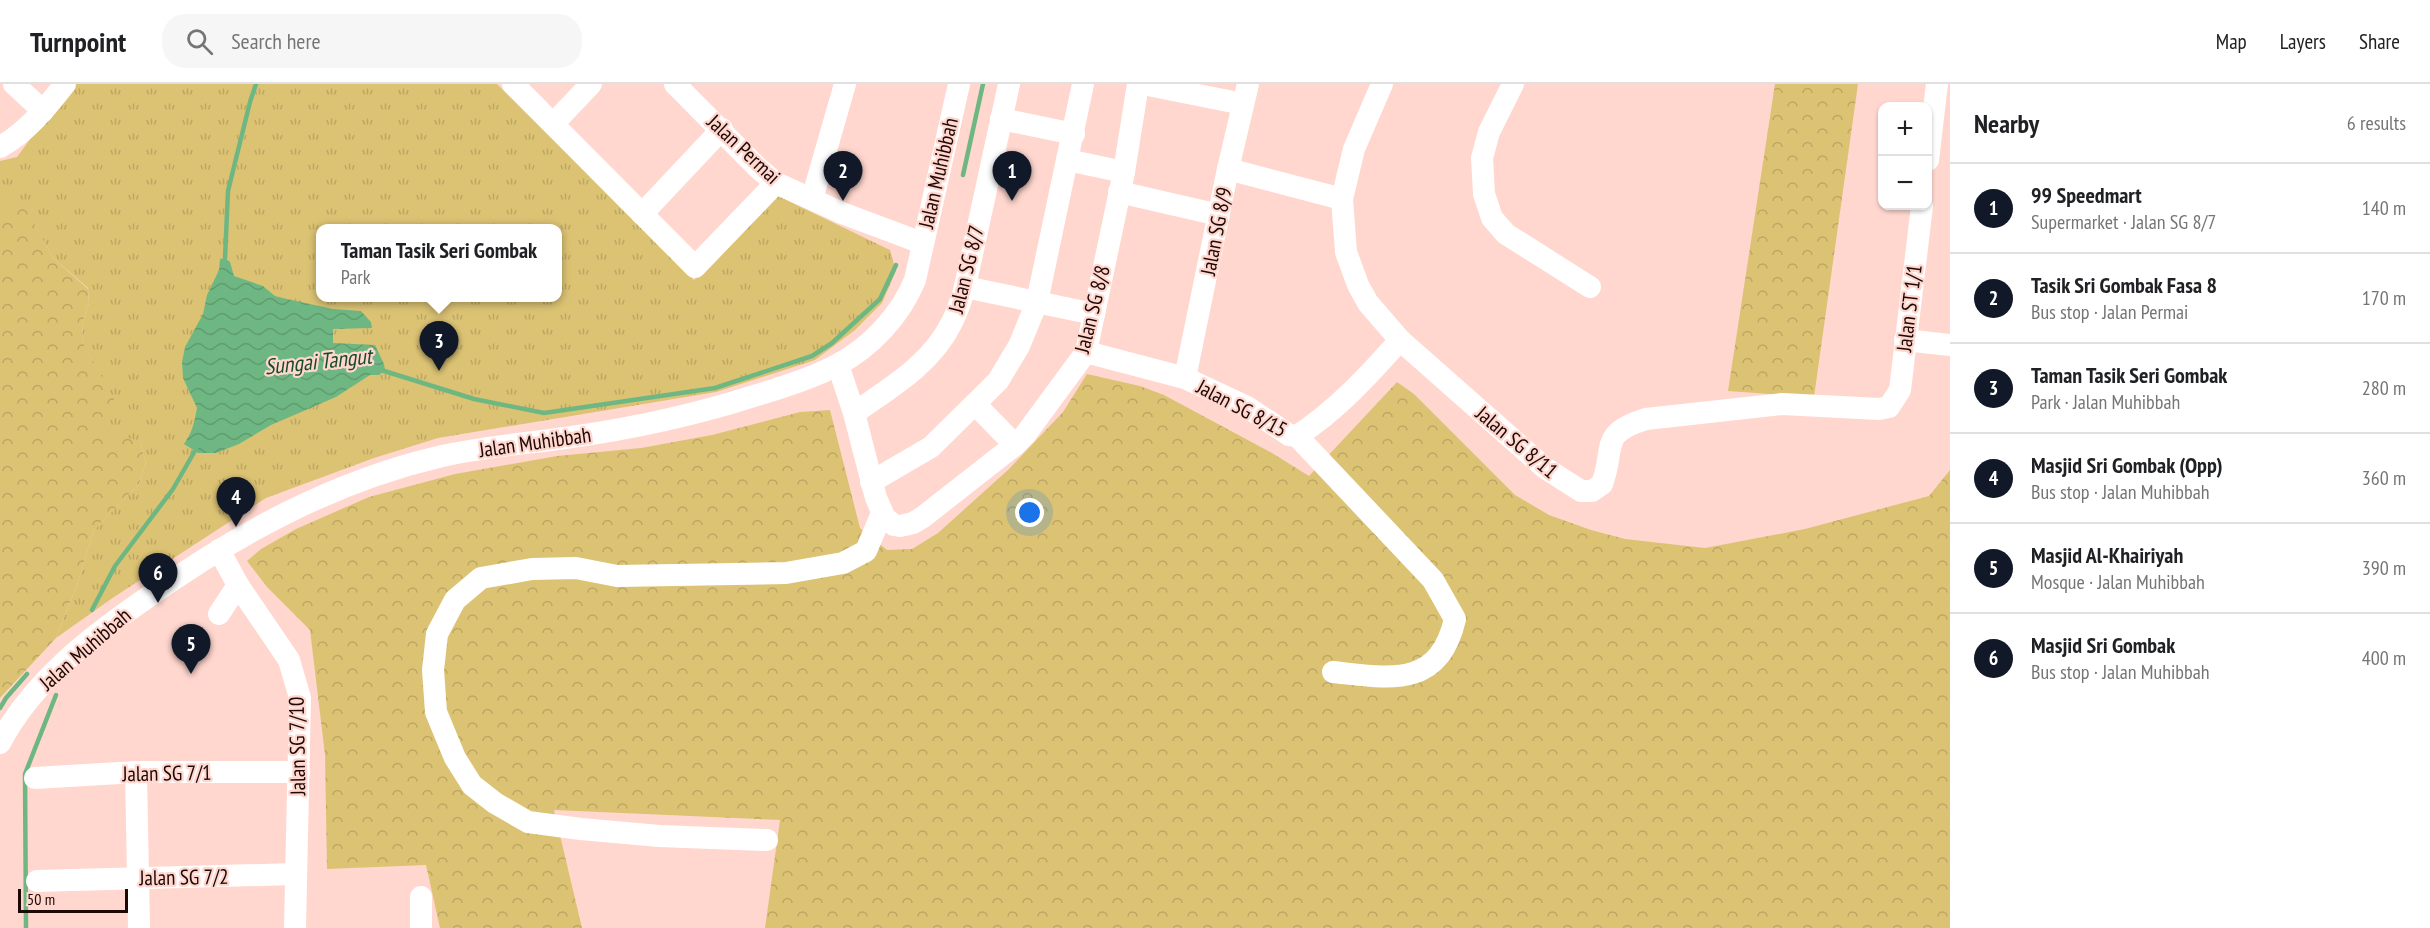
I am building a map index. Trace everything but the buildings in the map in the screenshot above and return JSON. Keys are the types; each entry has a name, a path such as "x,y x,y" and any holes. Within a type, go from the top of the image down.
{"street":[{"path":"14,84 43,111"},
{"path":"0,147 8,143 43,111 65,84"},
{"path":"513,84 695,267 776,183"},
{"path":"554,123 591,84"},
{"name":"Jalan Permai","path":"675,84 776,183 864,222 922,243"},
{"name":"Jalan Muhibbah","path":"0,743 25,704 72,656 123,612 219,550 285,513 337,489 411,465 460,453 639,426 715,409 781,388 838,365 870,342 896,315 908,297 915,280 959,84"},
{"name":"Jalan SG 8/7","path":"854,413 909,375 931,354 952,323 965,287 1008,84"},
{"path":"871,482 931,447 998,381 1014,355 1037,302 1083,84"},
{"name":"Jalan SG 8/8","path":"882,513 894,525 913,523 1015,445 1025,435 1086,352 1122,182 1138,84"},
{"path":"1143,84 1246,94"},
{"name":"Jalan SG 8/11","path":"1382,84 1354,149 1342,199 1346,252 1358,285 1368,303 1400,340 1545,468 1569,485 1586,492 1596,490 1602,484 1607,457 1616,433 1627,425 1646,419 1782,404 1879,409 1889,407"},
{"path":"1513,84 1489,132 1482,158 1484,194 1492,218 1506,234 1590,287"},
{"path":"1928,156 1937,84"},
{"path":"812,199 842,86"},
{"name":"Jalan SG 8/9","path":"1185,378 1228,169 1246,94"},
{"path":"1001,119 1074,134"},
{"path":"642,214 722,129"},
{"path":"1067,160 1122,182 1219,215"},
{"path":"1228,169 1342,199"},
{"name":"Jalan ST 1/1","path":"1889,407 1900,390 1921,210"},
{"path":"965,287 1094,314"},
{"name":"Jalan SG 8/15","path":"1086,352 1185,378 1247,407 1289,435 1297,436 1317,423 1341,401 1400,340"},
{"path":"1905,340 1950,345"},
{"path":"766,840 581,830 528,822 495,803 472,785 455,758 436,712 433,670 437,634 455,600 481,578 532,569 576,568 617,576 786,573 843,563 866,551 882,513 838,365"},
{"path":"975,404 1015,445"},
{"path":"1297,436 1433,580 1455,619 1451,638 1438,657 1419,672 1388,678 1333,672"},
{"name":"Jalan SG 7/10","path":"219,550 238,585 289,660 300,698 295,928"},
{"path":"219,614 238,585"},
{"path":"136,772 139,928"},
{"name":"Jalan SG 7/1","path":"35,778 136,772 299,772"},
{"name":"Jalan SG 7/2","path":"37,881 296,874"},
{"path":"421,897 421,928"}],"green space":[{"path":"71,84 497,84 694,280 778,196 890,250 896,271 882,303 855,330 815,360 716,392 438,438 374,458 266,498 114,597 56,638 78,582 94,530 139,484 146,462 140,442 104,429 115,401 82,341 83,321 89,303 88,288 53,258 26,209 0,208 0,161 17,157"},
{"path":"1775,84 1858,84 1814,397 1728,391"},
{"path":"0,208 26,208 53,258 88,289 89,303 83,321 82,341 140,442 146,462 139,484 94,530 78,582 56,638 0,698"},
{"path":"1087,374 1140,386 1164,395 1272,453 1309,476 1397,382 1414,394 1515,495 1549,515 1625,539 1705,548 1805,529 1929,496 1950,470 1950,928 765,928 780,820 554,810 582,928 440,928 426,865 327,869 325,755 310,630 267,587 247,561 261,549 296,529 369,497 455,474 557,456 641,448 712,435 800,412 830,410 860,528 887,550 912,549 938,533 1009,469 1063,412"}],"water":[{"path":"225,258 230,262 234,276 263,286 275,296 333,309 361,311 371,322 372,328 333,329 333,343 375,345 385,370 379,375 370,375 336,397 271,425 239,444 216,453 198,453 184,444 194,423 197,408 183,378 182,362 185,347 203,314 207,295 219,270 220,259"}],"waterway":[{"path":"225,258 228,191 256,84"},
{"name":"Sungai Tangut","path":"963,175 983,84"},
{"name":"Sungai Tangut","path":"381,370 474,399 544,413 715,388 812,356 832,343 880,299 896,265"},
{"name":"Sungai Tangut","path":"92,610 115,566 173,489 196,449"},
{"path":"0,708 27,674"},
{"name":"Sungai Tangut","path":"26,928 25,774 56,695"}],"place":[{"name":"Tasik Sri Gombak Fasa 8","path":"843,201"},
{"name":"99 Speedmart","path":"1012,201"},
{"name":"Taman Tasik Seri Gombak","path":"439,371"},
{"name":"Masjid Sri Gombak (Opp)","path":"236,527"},
{"name":"Masjid Sri Gombak","path":"158,603"},
{"name":"Masjid Al-Khairiyah","path":"191,674"}]}
